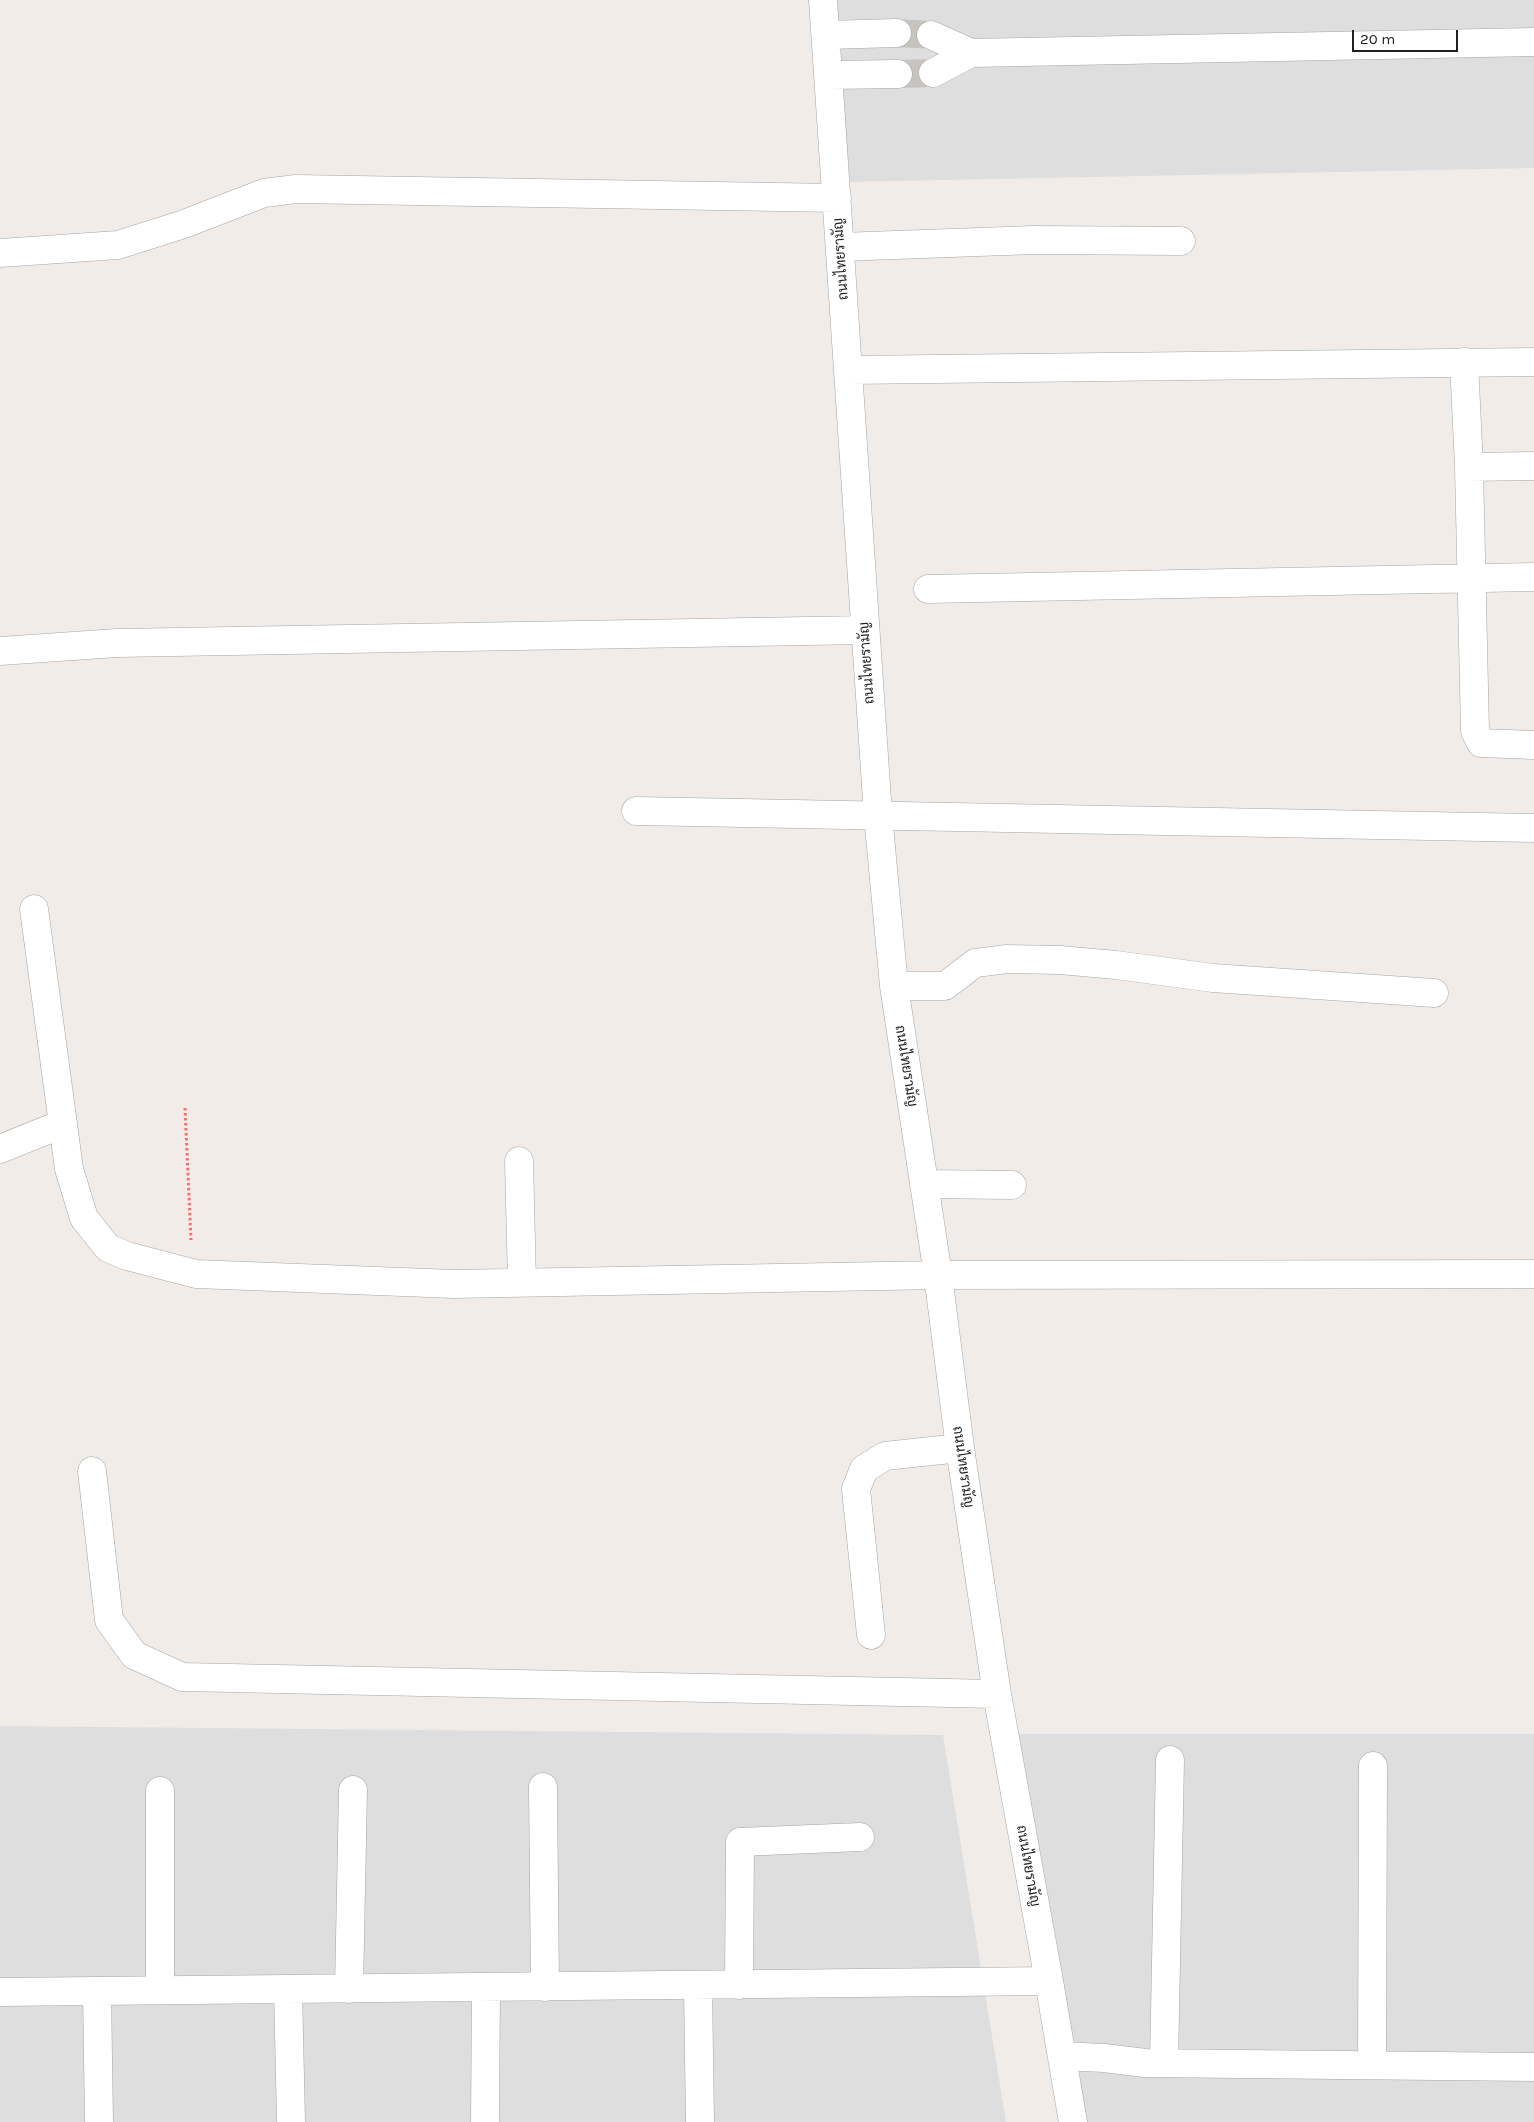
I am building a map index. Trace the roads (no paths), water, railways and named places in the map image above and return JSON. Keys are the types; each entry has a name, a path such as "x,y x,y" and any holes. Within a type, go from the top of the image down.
{"street":[{"name":"ถนนไทยรามัญ","path":"824,0 878,815 894,986 938,1274 960,1448 996,1694 1073,2122"},
{"path":"826,35 898,33"},
{"path":"931,34 971,53 1534,42"},
{"path":"933,73 971,53"},
{"path":"830,76 898,74"},
{"path":"0,253 118,245 184,224 264,193 296,189 837,198"},
{"path":"840,247 1034,240 1181,241"},
{"path":"1464,362 1469,467 1474,731 1481,743 1534,746"},
{"path":"849,370 1534,362"},
{"path":"1469,467 1534,466"},
{"path":"928,589 1471,576 1534,577"},
{"path":"0,651 117,643 865,630"},
{"path":"636,811 1534,828"},
{"path":"34,908 69,1169 84,1218 108,1248 127,1256 196,1274 444,1284 938,1274 1534,1274"},
{"path":"894,986 945,986 975,963 1007,959 1116,964 1213,978 1434,992"},
{"path":"0,1150 62,1124"},
{"path":"519,1161 522,1282"},
{"path":"924,1184 1012,1185"},
{"path":"871,1635 856,1489 864,1469 884,1456 960,1448"},
{"path":"92,1471 108,1620 134,1656 182,1677 996,1694"},
{"path":"1164,2063 1170,1760"},
{"path":"1372,1766 1372,2064"},
{"path":"543,1787 544,1987"},
{"path":"349,1989 353,1790"},
{"path":"160,1791 160,1990"},
{"path":"739,1985 740,1842 860,1837"},
{"path":"0,1992 1049,1981"},
{"path":"698,1986 700,2122"},
{"path":"485,2122 486,1988"},
{"path":"288,1989 291,2122"},
{"path":"97,1991 99,2122"},
{"path":"1062,2056 1164,2063 1534,2067"}],"tunnel":[{"path":"897,33 931,35"},
{"path":"898,74 933,73"}]}
